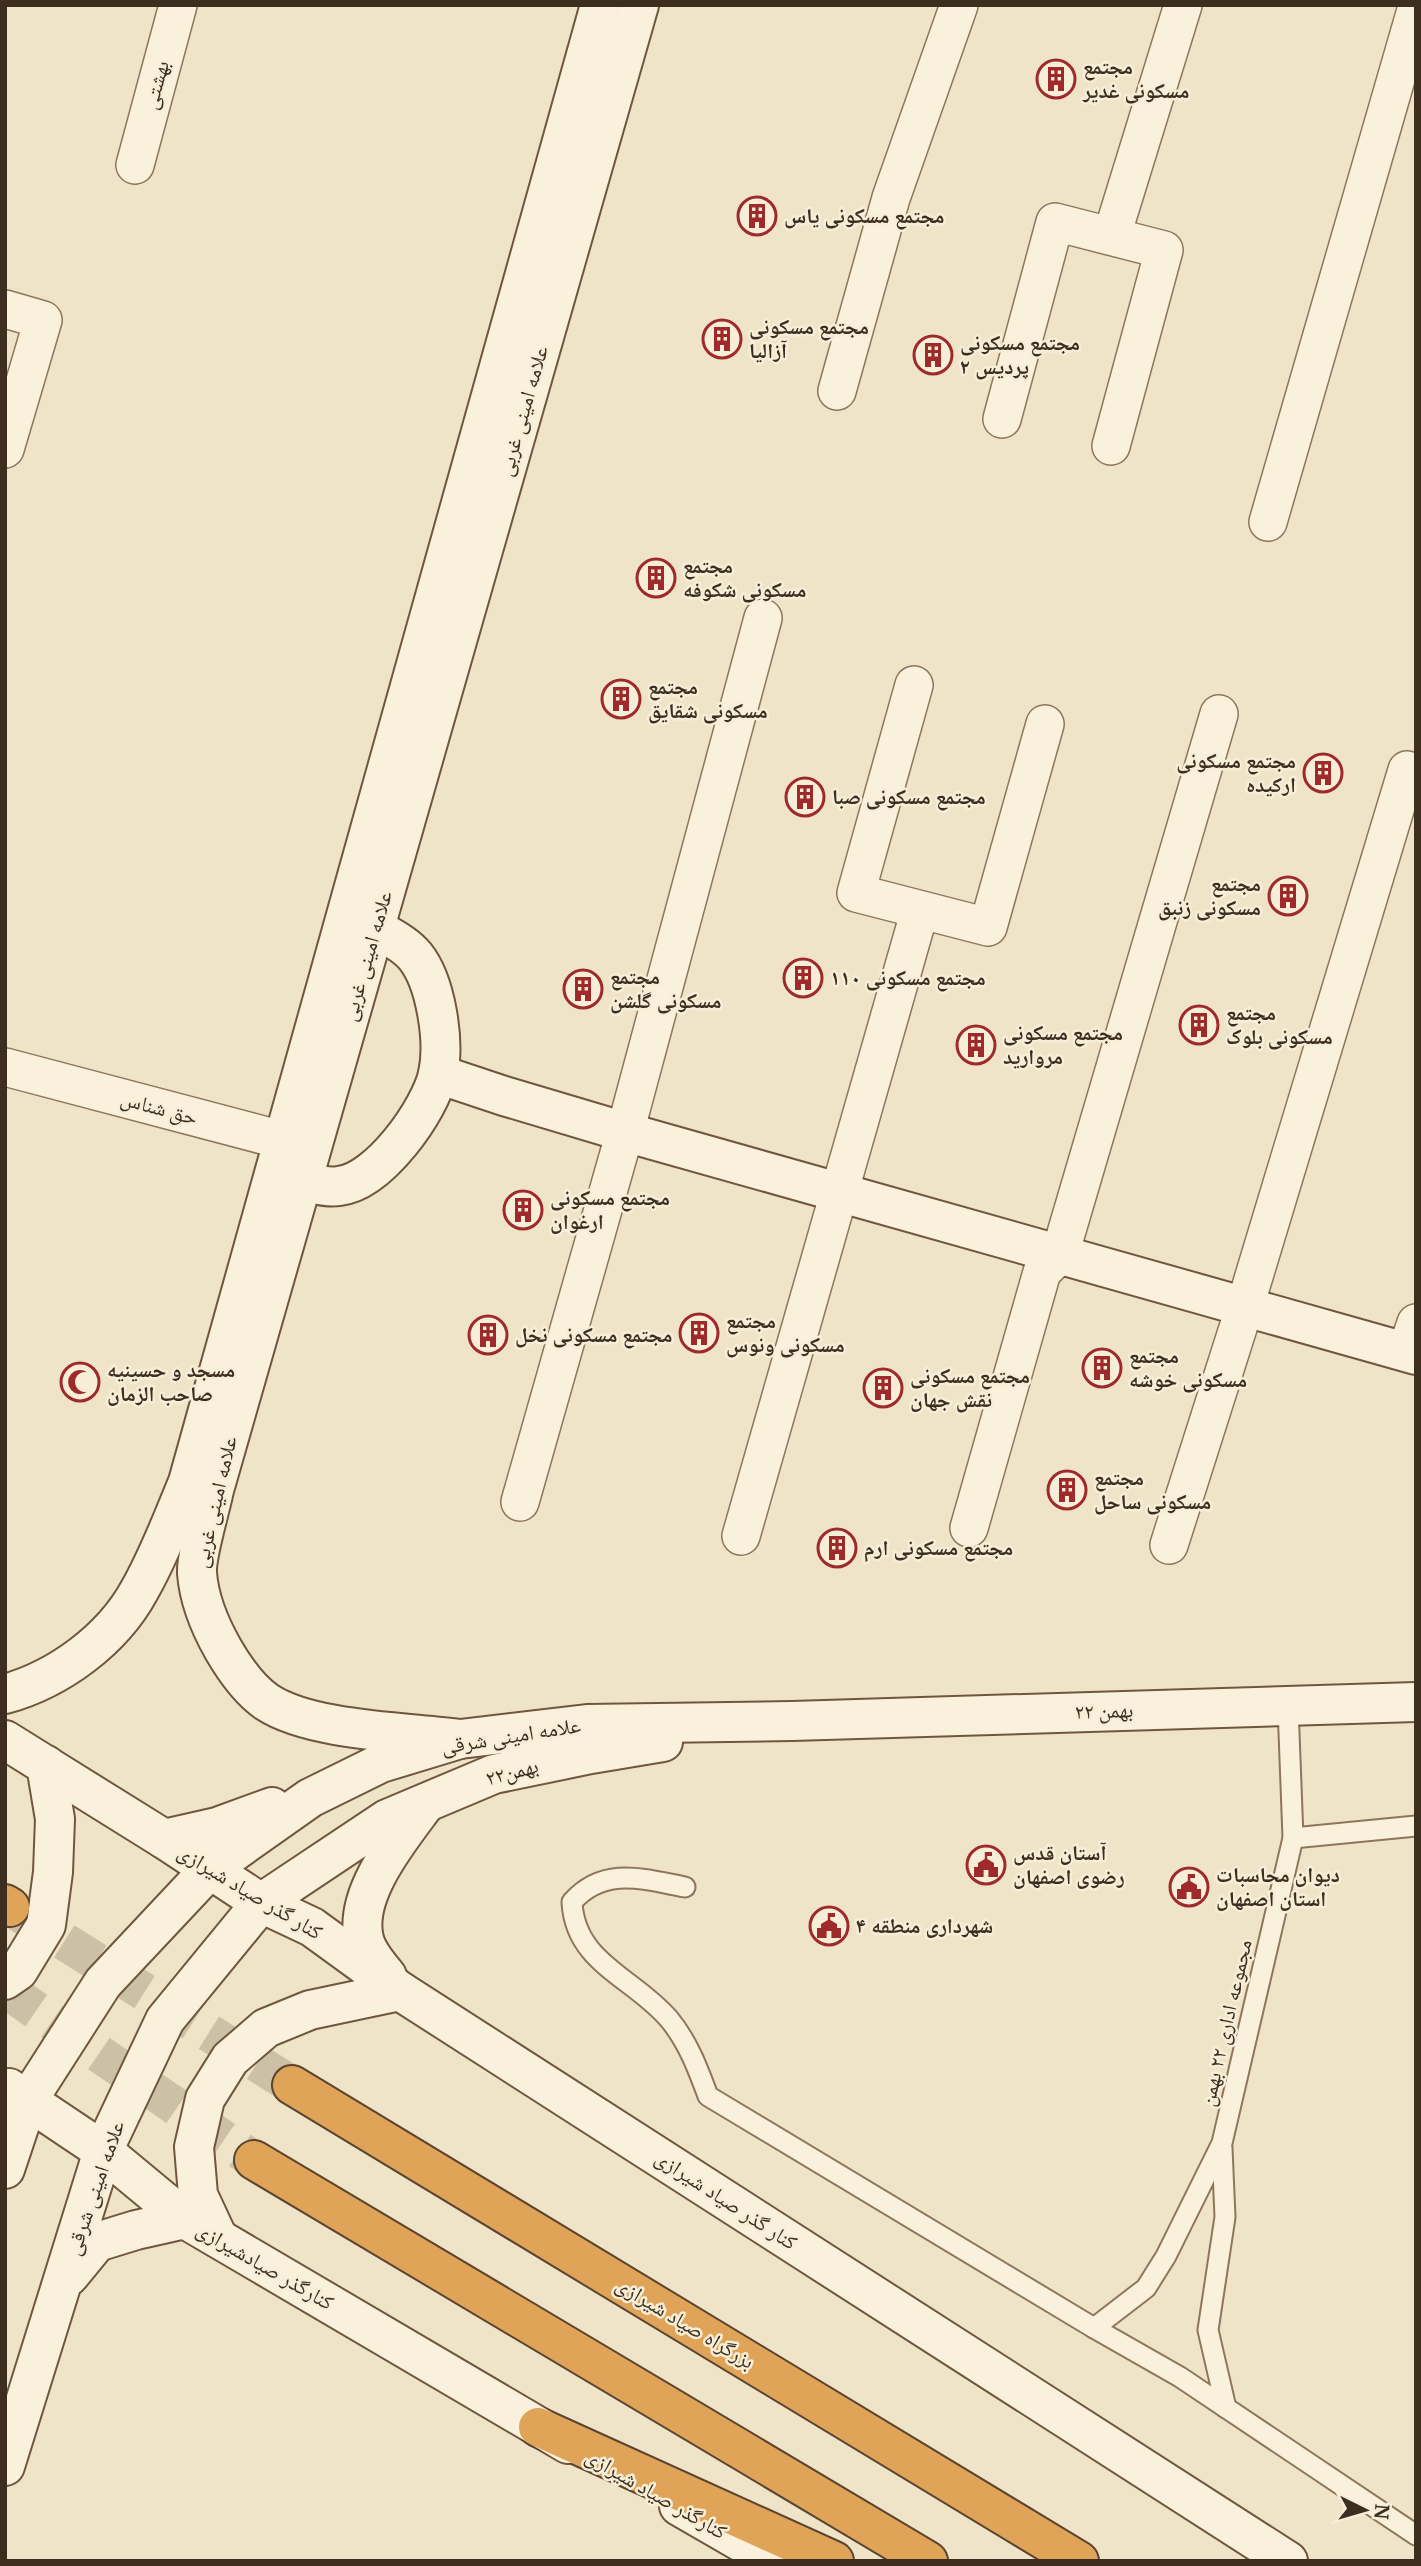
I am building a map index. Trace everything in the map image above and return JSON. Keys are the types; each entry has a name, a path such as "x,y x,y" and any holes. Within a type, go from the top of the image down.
{"highway":[{"name":"بزرگراه صیاد شیرازی","path":"292,2085 1079,2561"},
{"path":"254,2160 928,2561"},
{"path":"538,2427 834,2561"}],"main road":[{"name":"علامه امینی غربی","path":"460,1739 317,1721 268,1703 253,1691 228,1658 213,1631 203,1604 197,1572 214,1489 299,1157 600,5"},
{"name":"علامه امینی غربی","path":"5,1694 41,1681 70,1664 96,1644 119,1619 139,1592 188,1482 375,928 639,5"},
{"path":"299,1157 322,1186 342,1186 374,1169 396,1149 425,1109 438,1074 439,1015 427,981 415,956 399,942 375,928"},
{"path":"438,1074 625,1132 1245,1306 1413,1343"},
{"name":"۲۲ بهمن","path":"792,1721 1416,1702"},
{"name":"علامه امینی شرقی","path":"5,2169 17,2093 103,1983 211,1868 310,1798 381,1763 460,1739 587,1724 792,1721"},
{"name":"۲۲بهمن","path":"261,1903 387,1819 495,1774 591,1754 792,1721"},
{"name":"کنار گذر صیاد شیرازی","path":"5,1740 211,1868 261,1903 312,1927 400,1991 1288,2561"},
{"path":"5,1980 18,1971 46,1925 53,1872 55,1819 46,1765"},
{"path":"164,1839 217,1827 353,1777"},
{"path":"218,2238 198,2194 194,2147 205,2099 230,2059 266,2028 299,2014 400,1991 377,1965 364,1939 365,1900 386,1862 425,1804"},
{"name":"علامه امینی شرقی","path":"5,2466 103,2151 165,2020 261,1903"},
{"name":"کنارگذر صیادشیرازی","path":"17,2093 103,2151 185,2219 538,2427"},
{"path":"63,2283 97,2242 185,2219"},
{"name":"کنارگذر صیاد شیرازی","path":"538,2427 774,2561"}],"street":[{"name":"بهشتی","path":"135,165 178,5"},
{"path":"837,391 891,198 959,5"},
{"path":"1112,235 1183,5"},
{"path":"1268,522 1416,10"},
{"path":"1002,419 1055,222 1112,235 1164,250 1111,446"},
{"path":"5,309 43,320 5,449"},
{"path":"520,1502 625,1132 763,618"},
{"path":"914,685 856,893 988,927 1045,724"},
{"path":"969,1528 1042,1272 1060,1254 1219,714"},
{"path":"1169,1545 1245,1306 1407,770"},
{"path":"741,1536 920,910"},
{"name":"حق شناس","path":"5,1067 299,1157"}],"lane":[{"name":"مجموعه اداری ۲۲ بهمن","path":"1222,2143 1293,1838 1289,1706"},
{"path":"1293,1838 1416,1826"},
{"path":"685,1887 636,1878 609,1879 585,1888 572,1902 573,1918 579,1937 600,1962 653,2001 671,2022 691,2053 708,2096 1180,2377 1416,2535"},
{"path":"1094,2328 1146,2288 1166,2256 1222,2143"},
{"path":"1222,2143 1224,2217 1208,2330 1226,2408"}],"tunnel":[{"path":"16,1911 292,2085"},
{"path":"5,1989 254,2160"}],"place":[{"name":"مجتمع مسکونی غدیر","path":"1056,79"},
{"name":"مجتمع مسکونی یاس","path":"757,216"},
{"name":"مجتمع مسکونی آزالیا","path":"722,339"},
{"name":"مجتمع مسکونی پردیس ۲","path":"933,355"},
{"name":"مجتمع مسکونی شکوفه","path":"656,578"},
{"name":"مجتمع مسکونی شقایق","path":"621,699"},
{"name":"مجتمع مسکونی ارکیده","path":"1323,773"},
{"name":"مجتمع مسکونی صبا","path":"805,797"},
{"name":"مجتمع مسکونی زنبق","path":"1288,896"},
{"name":"مجتمع مسکونی ۱۱۰","path":"803,978"},
{"name":"مجتمع مسکونی گلشن","path":"583,989"},
{"name":"مجتمع مسکونی بلوک","path":"1199,1025"},
{"name":"مجتمع مسکونی مروارید","path":"976,1045"},
{"name":"مجتمع مسکونی ارغوان","path":"523,1210"},
{"name":"مجتمع مسکونی ونوس","path":"699,1333"},
{"name":"مجتمع مسکونی نخل","path":"488,1335"},
{"name":"مجتمع مسکونی خوشه","path":"1102,1368"},
{"name":"مسجد و حسینیه صاحب الزمان","path":"80,1382"},
{"name":"مجتمع مسکونی نقش جهان","path":"883,1388"},
{"name":"مجتمع مسکونی ساحل","path":"1067,1490"},
{"name":"مجتمع مسکونی ارم","path":"837,1548"},
{"name":"آستان قدس رضوی اصفهان","path":"986,1865"},
{"name":"دیوان محاسبات استان اصفهان","path":"1189,1887"},
{"name":"شهرداری منطقه ۴","path":"829,1926"}]}
